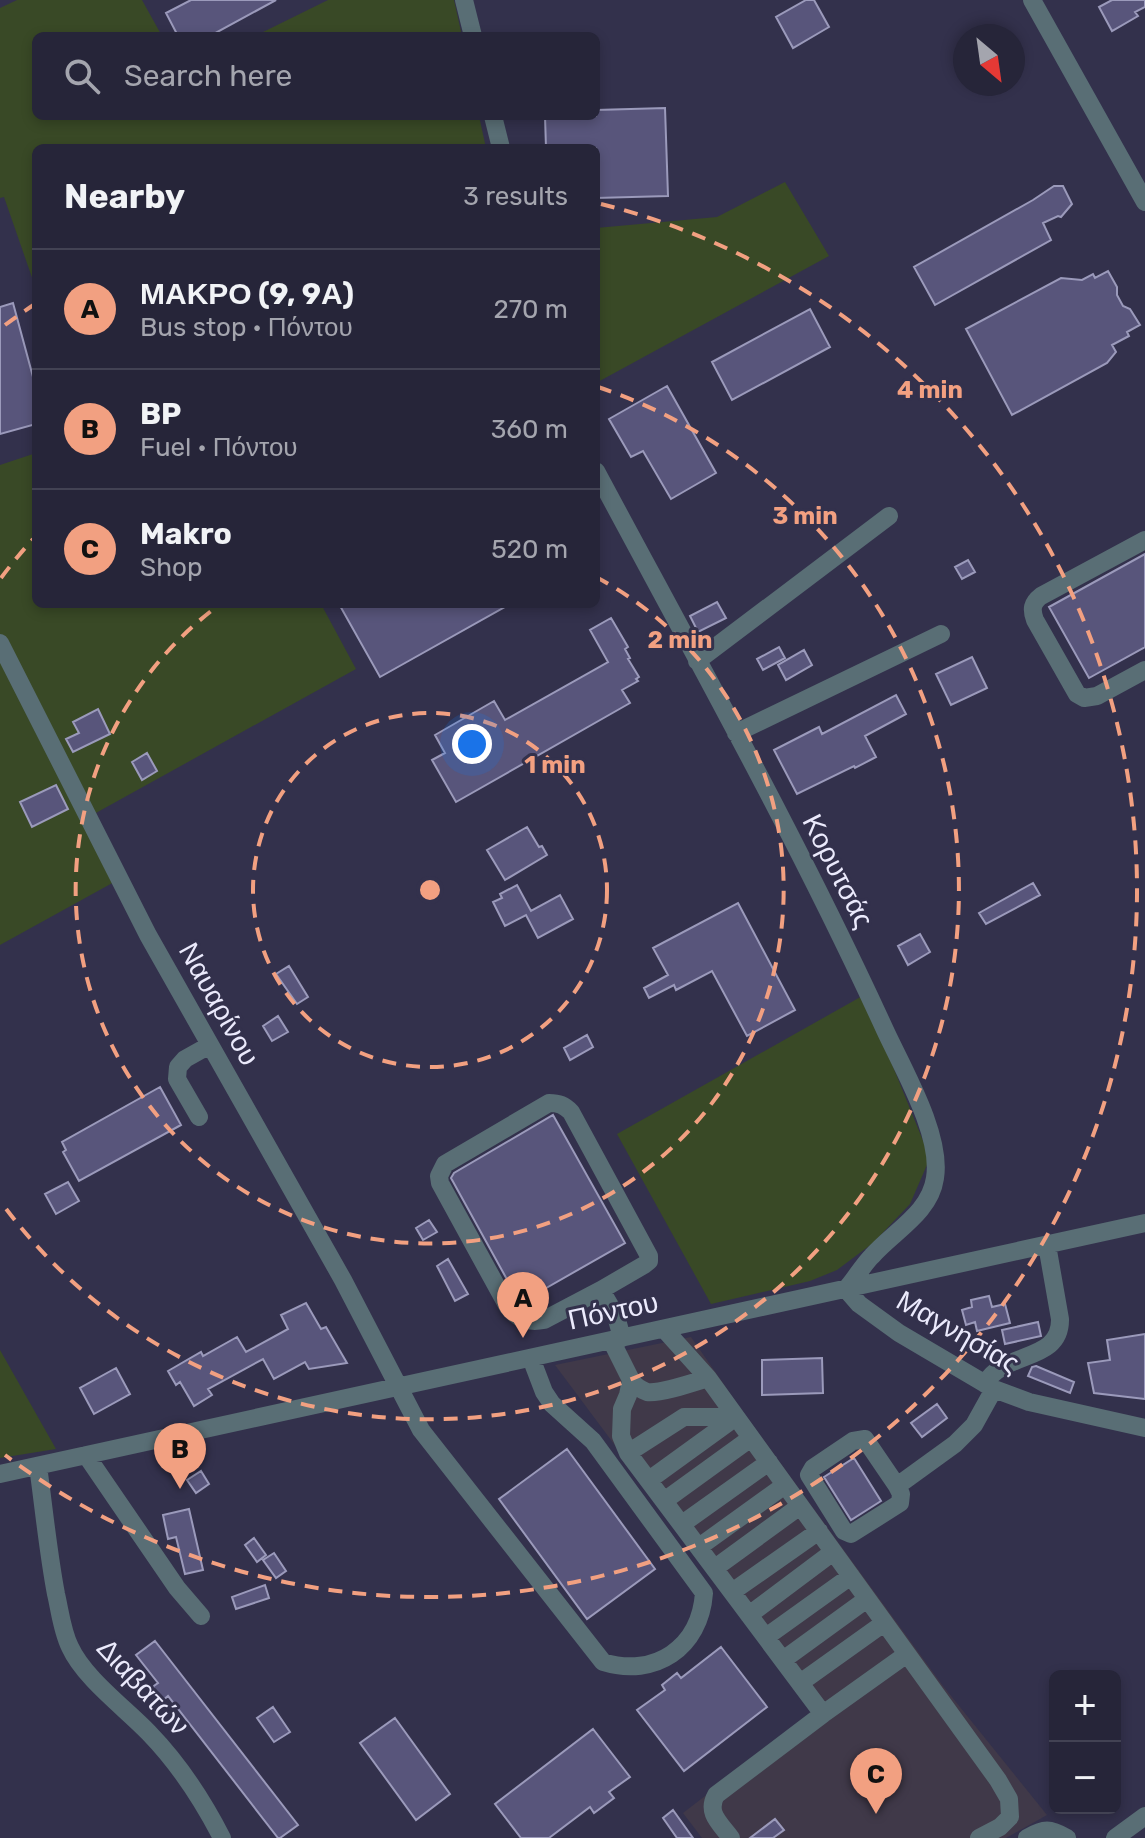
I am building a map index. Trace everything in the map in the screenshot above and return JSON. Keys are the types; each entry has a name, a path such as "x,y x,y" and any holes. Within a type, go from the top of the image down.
{"street":[{"path":"464,0 472,32"},
{"path":"1032,0 1145,202"},
{"path":"494,120 500,144"},
{"name":"Κορυτσάς","path":"600,479 736,733 863,982 933,1140 936,1177 932,1192 921,1210 872,1255 846,1289"},
{"path":"697,661 889,516"},
{"path":"1145,540 1041,596 1032,608 1035,620 1077,694 1084,698 1097,696 1145,670"},
{"path":"736,733 941,634"},
{"name":"Ναυαρίνου","path":"0,643 148,935 343,1280 421,1430 603,1662 626,1667 662,1660 690,1637 700,1616 704,1593 593,1441 552,1404 531,1358"},
{"path":"199,1117 177,1079 178,1067 185,1059 210,1045"},
{"path":"549,1103 566,1107 649,1256 649,1261 644,1265 601,1290 544,1320 534,1322 516,1316 508,1307 440,1183 439,1176 445,1164 549,1103"},
{"name":"Πόντου","path":"0,1474 1145,1223"},
{"path":"897,1486 955,1444 974,1425 990,1386 990,1375 1002,1365 1042,1350 1057,1337 1060,1319 1047,1245"},
{"name":"Μαγνησίας","path":"846,1289 874,1317 990,1386 1029,1402 1145,1428"},
{"path":"601,1290 616,1316 616,1339 634,1385 648,1392 708,1378"},
{"path":"664,1329 708,1378 998,1780 1009,1799 1010,1817 1000,1827 979,1838"},
{"path":"631,1380 622,1409 621,1436 628,1453 823,1714"},
{"path":"628,1453 684,1417 736,1417"},
{"path":"649,1480 736,1417"},
{"path":"664,1501 751,1438"},
{"path":"865,1439 897,1486 901,1494 900,1503 851,1534 844,1531 809,1475 813,1468 853,1441 865,1439"},
{"path":"86,1455 177,1588 201,1616"},
{"path":"682,1524 769,1462"},
{"name":"Διαβατών","path":"38,1466 52,1571 70,1647 83,1668 151,1735 184,1774 222,1838"},
{"path":"699,1547 785,1485"},
{"path":"715,1568 800,1506"},
{"path":"732,1592 819,1531"},
{"path":"749,1615 833,1552"},
{"path":"766,1637 851,1576"},
{"path":"783,1660 867,1599"},
{"path":"800,1683 884,1623"},
{"path":"731,1838 712,1810 711,1804 716,1795 907,1654"},
{"path":"1115,1838 1145,1816"},
{"path":"1027,1838 1051,1829 1067,1838"}],"shaded area":[{"path":"691,1337 943,1686 1047,1815 1006,1838 702,1838 683,1813 814,1712 555,1365"}],"green space":[{"path":"17,0 142,0 160,32 32,32 32,120 480,120 485,144 32,144 32,278 4,197 0,198 0,8"},
{"path":"328,0 454,0 461,32 263,32"},
{"path":"785,182 829,256 600,381 600,228 717,217"},
{"path":"32,454 32,608 323,608 356,669 85,819 116,881 0,945 0,465"},
{"path":"864,995 930,1158 910,1204 873,1243 837,1270 810,1281 711,1304 617,1134"},
{"path":"0,1350 56,1449 0,1458"}],"building":[{"path":"191,0 276,0 217,32 176,32 166,13"},
{"path":"806,0 814,0 829,27 793,48 776,17"},
{"path":"1112,0 1145,0 1145,7 1135,12 1138,16 1112,31 1099,7"},
{"path":"665,108 668,196 600,198 600,144 546,144 545,120 600,120 600,110"},
{"path":"1054,186 1063,186 1072,204 1061,217 1043,223 1051,240 935,305 914,267"},
{"path":"1108,271 1123,306 1130,309 1140,325 1127,332 1129,336 1112,345 1116,352 1107,363 1012,415 966,329 1061,278 1082,280"},
{"path":"13,303 32,373 32,425 0,434 0,307"},
{"path":"810,309 830,347 732,400 712,362"},
{"path":"667,386 716,473 671,499 643,451 631,457 609,419"},
{"path":"1145,554 1145,647 1089,678 1049,607"},
{"path":"968,560 975,572 962,579 955,567"},
{"path":"717,602 726,618 698,632 690,616"},
{"path":"341,608 503,608 380,677"},
{"path":"611,618 628,647 625,649 628,659 639,677 636,679 638,681 622,690 630,703 456,802 432,760 445,753 435,735 494,701 505,720 608,662 590,630"},
{"path":"779,647 785,658 763,670 757,659"},
{"path":"804,650 812,665 786,680 778,665"},
{"path":"972,657 987,688 951,705 936,674"},
{"path":"896,695 906,714 865,736 876,757 797,794 774,750 819,727 822,734"},
{"path":"98,709 110,734 73,752 66,739 79,733 73,722"},
{"path":"147,753 157,771 142,780 132,762"},
{"path":"56,785 68,809 32,827 20,802"},
{"path":"527,827 547,855 505,880 487,850"},
{"path":"1033,883 1040,895 986,924 979,913"},
{"path":"517,885 531,911 560,895 573,919 538,938 526,915 505,926 493,902 502,898 500,894"},
{"path":"738,903 795,1010 747,1036 712,971 676,990 674,985 649,998 644,988 668,975 653,948"},
{"path":"920,934 930,952 908,965 898,946"},
{"path":"289,966 308,997 297,1004 276,974"},
{"path":"278,1016 288,1032 272,1041 263,1026"},
{"path":"587,1035 593,1047 570,1060 564,1048"},
{"path":"160,1087 181,1125 79,1181 63,1152 66,1150 62,1142"},
{"path":"553,1115 625,1243 520,1303 451,1178 454,1173"},
{"path":"68,1182 79,1201 56,1214 45,1194"},
{"path":"429,1220 437,1232 423,1240 416,1228"},
{"path":"448,1259 468,1294 455,1301 437,1266"},
{"path":"989,1296 992,1307 1005,1304 1010,1323 977,1331 975,1322 966,1325 962,1310 972,1307 971,1300"},
{"path":"306,1303 321,1329 326,1327 347,1363 309,1369 305,1362 274,1379 263,1359 208,1389 212,1395 194,1406 180,1382 176,1385 168,1371 201,1352 203,1356 237,1337 246,1352 288,1329 281,1315"},
{"path":"1038,1322 1041,1336 1005,1344 1002,1330"},
{"path":"1145,1334 1145,1399 1094,1393 1088,1363 1110,1360 1107,1340"},
{"path":"822,1358 823,1393 762,1395 762,1360"},
{"path":"1032,1367 1074,1382 1070,1393 1028,1376"},
{"path":"116,1368 130,1394 94,1414 80,1388"},
{"path":"937,1404 947,1418 922,1437 911,1423"},
{"path":"567,1449 655,1569 587,1619 499,1499"},
{"path":"854,1458 881,1501 851,1520 824,1477"},
{"path":"201,1471 209,1484 196,1493 187,1480"},
{"path":"189,1509 203,1570 185,1574 176,1537 168,1539 163,1515"},
{"path":"254,1538 266,1555 257,1562 245,1545"},
{"path":"274,1553 286,1571 276,1578 263,1560"},
{"path":"265,1585 269,1598 236,1609 232,1597"},
{"path":"155,1641 298,1825 280,1838 168,1696 162,1701 151,1688 158,1683 136,1655"},
{"path":"721,1647 767,1707 684,1771 637,1710 665,1690 662,1685 677,1673 681,1678"},
{"path":"273,1707 290,1732 274,1742 257,1718"},
{"path":"395,1718 450,1794 416,1820 360,1743"},
{"path":"593,1729 630,1777 609,1792 614,1798 594,1813 590,1807 549,1838 521,1838 495,1804"},
{"path":"673,1810 693,1838 677,1838 663,1818"},
{"path":"775,1819 784,1830 773,1838 750,1838"}],"place":[{"name":"ΜΑΚΡΟ (9, 9Α)","path":"523,1338"},
{"name":"BP","path":"180,1489"},
{"name":"Makro","path":"876,1814"}]}
